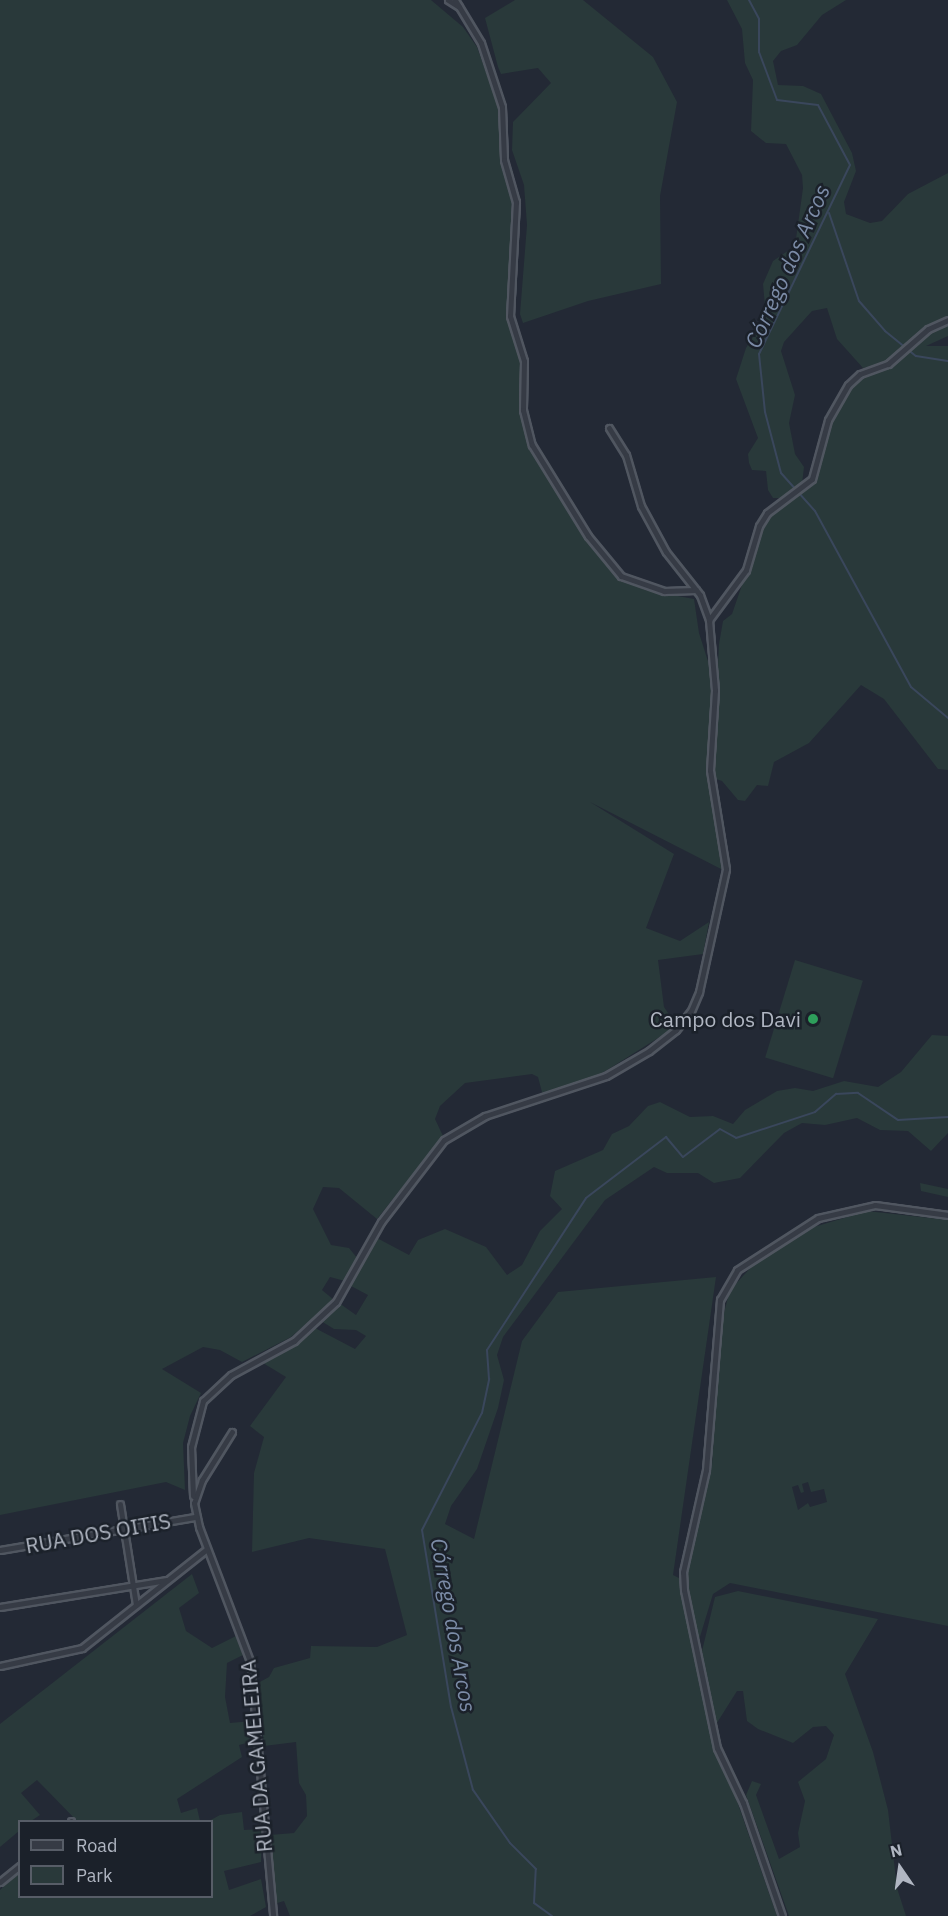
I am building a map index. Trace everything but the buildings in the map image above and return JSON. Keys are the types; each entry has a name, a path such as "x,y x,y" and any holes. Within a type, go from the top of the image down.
{"street":[{"path":"448,0 463,9"},
{"path":"455,0 463,9 480,44 502,107 504,160 516,202 510,316 524,361 523,410 532,445 588,536 621,576 664,591 696,590"},
{"path":"709,620 746,570 763,519 785,498 801,488 817,470 828,420 854,378 888,364 928,329 948,320"},
{"name":"RUA DA GAMELEIRA","path":"273,1916 252,1674 244,1641 196,1517 193,1496 191,1448 203,1401 231,1374 294,1341 336,1302 381,1222 444,1140 485,1116 606,1076 649,1051 676,1030 691,1011 699,992 726,869 710,770 715,673 709,620 696,590 654,530 641,506 626,455 609,428"},
{"path":"782,1916 743,1803 717,1748 684,1590 683,1572 706,1470 720,1300 737,1270 818,1218 876,1205 948,1215"},
{"path":"193,1496 232,1432"},
{"path":"120,1504 136,1605"},
{"name":"RUA DOS OITIS","path":"0,1550 196,1517"},
{"path":"0,1666 75,1652 207,1549"},
{"path":"0,1607 169,1579"},
{"path":"0,1882 18,1868"}],"green space":[{"path":"0,0 431,0 463,27 477,47 498,106 502,161 512,202 507,319 520,353 523,428 580,529 618,577 645,590 694,599 699,633 713,677 708,770 724,852 723,870 590,802 674,854 646,928 680,941 709,922 703,954 658,960 664,1007 677,1026 596,1077 543,1096 538,1077 532,1074 465,1083 440,1106 435,1119 443,1136 377,1219 339,1188 323,1187 313,1209 331,1245 349,1248 358,1259 345,1281 330,1277 322,1290 334,1300 291,1337 242,1362 220,1350 203,1347 162,1369 201,1393 190,1416 183,1443 185,1490 166,1482 0,1515"},
{"path":"515,0 583,0 653,57 677,102 660,196 661,284 588,301 523,323 520,314 527,225 524,185 512,150 513,122 551,83 538,68 501,74 485,18"},
{"path":"727,0 846,0 822,15 797,45 781,51 773,61 778,85 803,86 821,94 852,153 856,171 844,202 846,214 870,223 882,221 908,194 948,173 948,318 927,328 881,365 863,368 837,339 827,308 812,311 784,342 781,351 795,395 789,423 795,454 804,467 802,484 781,498 773,498 768,490 766,471 752,470 749,463 748,454 758,438 736,379 746,348 766,317 763,284 773,261 795,246 803,188 802,175 786,144 766,143 751,131 753,80 745,63 742,29"},
{"path":"948,323 948,336 926,346 948,346 948,770 938,769 884,699 861,685 809,743 774,762 768,786 757,785 745,801 738,800 722,781 716,779 713,769 719,644 723,621 732,614 762,527 774,512 803,492 816,478 828,429 854,380 884,370 929,332"},
{"name":"Campo dos Davi","path":"795,960 863,981 833,1078 765,1058"},
{"path":"932,1035 948,1036 948,1133 931,1151 908,1131 880,1130 857,1118 825,1125 802,1123 784,1133 740,1178 714,1183 698,1173 667,1173 654,1167 605,1200 503,1337 497,1355 504,1380 498,1408 477,1469 451,1506 445,1524 474,1539 522,1341 558,1292 716,1277 673,1575 679,1578 714,1750 730,1781 777,1916 290,1916 284,1901 274,1904 270,1835 294,1833 307,1816 306,1795 299,1783 296,1742 264,1746 258,1683 269,1677 274,1668 310,1658 311,1646 377,1647 407,1635 385,1549 309,1538 252,1552 254,1473 264,1437 250,1426 286,1377 263,1363 315,1328 355,1349 366,1336 356,1330 334,1329 321,1321 339,1303 356,1315 368,1295 351,1286 375,1237 409,1255 418,1240 445,1229 486,1247 507,1275 522,1265 540,1231 562,1209 550,1196 555,1171 603,1150 612,1134 629,1126 648,1106 660,1102 690,1117 713,1116 733,1124 745,1110 777,1091 795,1088 813,1091 844,1081 878,1087 901,1072"},
{"path":"920,1183 948,1189 948,1197 921,1191"},
{"path":"867,1211 948,1220 948,1626 730,1583 713,1594 699,1640 686,1576 712,1465 721,1324 730,1290 756,1262 814,1227","holes":["808,1482 811,1492 824,1489 827,1502 810,1507 808,1503 798,1510 792,1487 798,1485 801,1493 804,1492 802,1484"]},
{"path":"192,1574 199,1593 179,1608 186,1631 212,1648 238,1635 243,1655 227,1663 225,1697 230,1723 252,1721 254,1741 239,1745 242,1757 177,1799 181,1813 197,1808 200,1820 76,1820 37,1780 21,1793 40,1815 32,1820 18,1820 18,1832 0,1847 0,1724"},
{"path":"738,1591 878,1619 845,1674 873,1752 888,1810 897,1888 906,1916 789,1916 746,1795 752,1781 761,1784 756,1795 779,1859 800,1847 798,1833 805,1801 798,1782 826,1759 834,1735 826,1726 813,1727 793,1743 758,1729 747,1721 743,1691 737,1691 715,1726 702,1651 715,1597"},
{"path":"242,1812 244,1830 262,1829 261,1862 224,1871 229,1890 261,1879 266,1907 250,1916 0,1916 0,1890 18,1874 18,1898 213,1898 213,1820 211,1820 220,1815"}],"waterway":[{"name":"Córrego dos Arcos","path":"749,0 759,19 759,52 777,100 818,105 850,165 759,354 765,412 781,473 815,511 911,687 948,718"},
{"path":"829,213 859,301 885,331 916,356 948,361"},
{"name":"Córrego dos Arcos","path":"552,1916 534,1903 536,1869 510,1843 473,1790 451,1707 422,1530 482,1413 489,1379 487,1350 586,1198 666,1137 683,1157 720,1129 736,1138 815,1112 836,1094 858,1093 898,1120 948,1117"}],"place":[{"name":"Campo dos Davi","path":"813,1019"}]}
